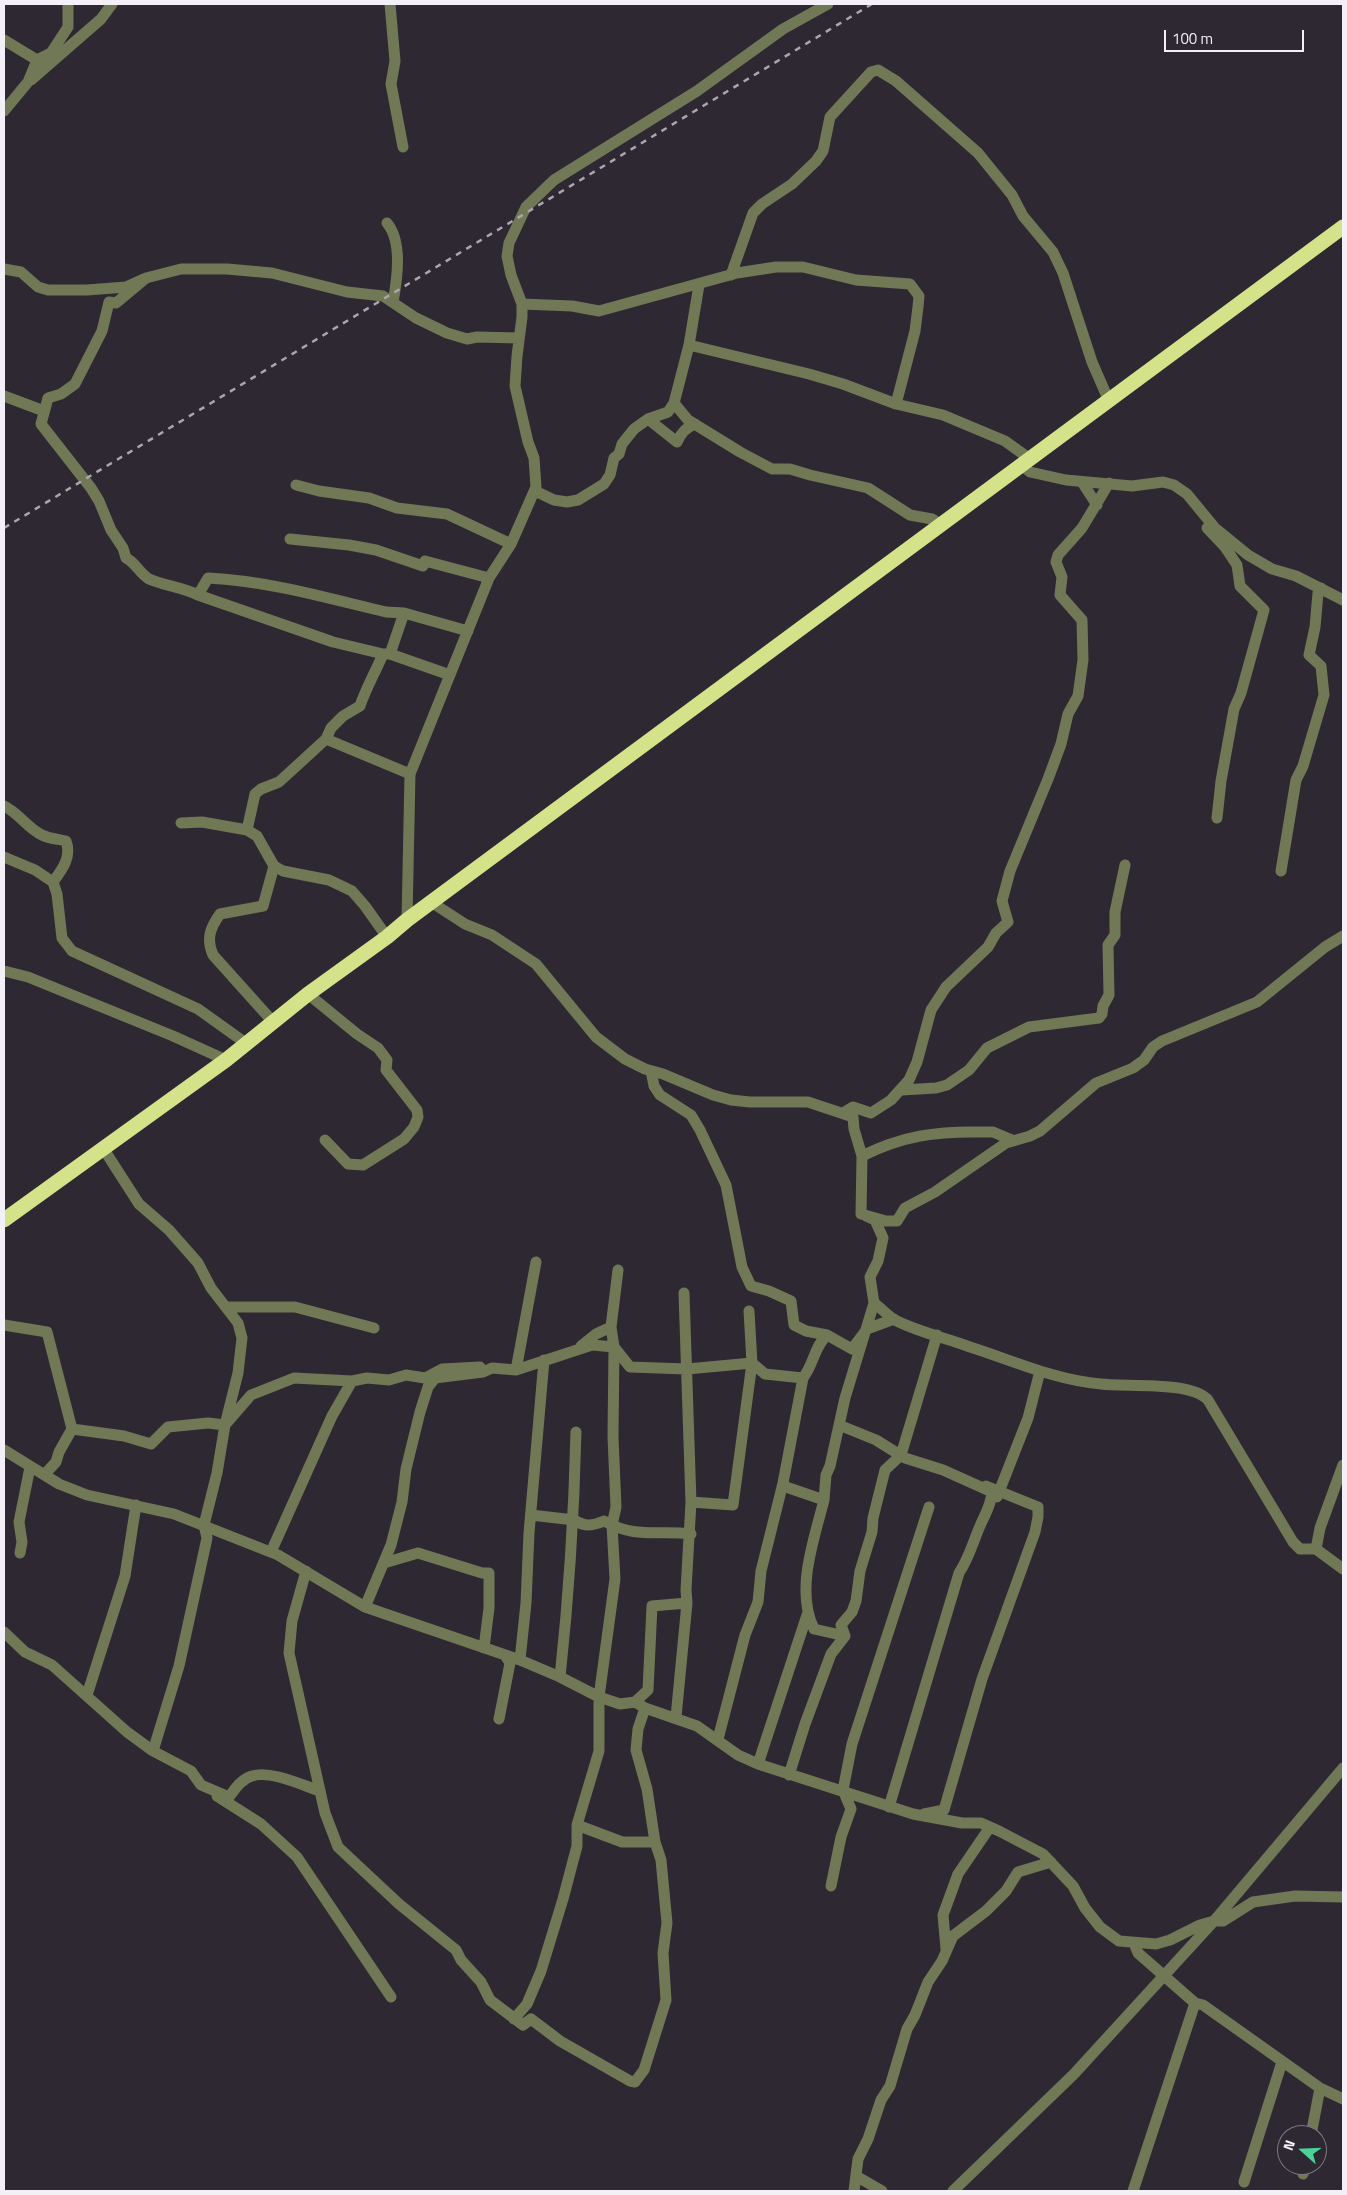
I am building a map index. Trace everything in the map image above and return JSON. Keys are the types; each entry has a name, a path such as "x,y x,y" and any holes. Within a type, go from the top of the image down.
{"highway":[{"path":"4,1220 226,1060 308,994 387,937 406,920 589,783 942,525 1343,227"}],"street":[{"path":"28,82 37,60 50,53 68,27 68,4"},
{"path":"4,112 28,82 101,18 112,4"},
{"path":"390,4 395,61 391,84 403,147"},
{"path":"406,920 410,774 489,578 511,544 535,491 534,458 528,442 515,386 522,304 511,275 507,256 509,243 526,207 539,192 554,180 697,90 783,29 828,4"},
{"path":"4,40 37,60"},
{"path":"731,275 753,213 762,204 792,184 816,161 823,151 830,117 871,72 878,70 896,82 978,153 1012,195 1023,216 1053,252 1063,273 1092,362 1109,401"},
{"path":"387,223 391,228 398,259 398,275 393,302"},
{"path":"522,304 572,306 599,311 731,275 776,266 803,268 856,280 910,284 919,296 918,307 915,331 896,404"},
{"path":"4,269 21,272 38,287 48,290 126,287 146,278 181,269 227,269 272,272 347,292 383,296 401,310 416,318 447,333 467,339 477,336 519,338"},
{"path":"146,278 116,304 109,302 102,331 75,384 61,394 48,398 41,424 91,488 99,501 111,530 123,548 126,558 134,562 139,571 149,578 169,587 182,588 333,642 386,654 450,675"},
{"path":"535,491 554,500 567,502 578,500 604,484 610,475 614,458 619,454 622,444 634,429 648,420 668,412 674,403 689,346 699,284"},
{"path":"689,346 818,376 896,404 943,415 1005,441 1026,462 1030,472 1042,476 1082,482 1132,486 1163,482 1174,485 1187,494 1215,528 1248,555 1272,569 1296,576 1343,600"},
{"path":"4,396 44,411"},
{"path":"674,403 688,420 772,469 790,469 868,488 876,491 910,515 932,519 942,525"},
{"path":"648,420 677,442 688,426 695,424"},
{"path":"1082,482 1097,505"},
{"path":"843,1114 853,1107 871,1113 882,1108 902,1090 913,1072 931,1010 946,987 988,947 996,933 1008,922 1002,901 1010,870 1048,779 1061,744 1068,714 1078,696 1083,660 1082,620 1060,595 1062,577 1056,562 1058,555 1070,544 1097,505 1109,483"},
{"path":"296,485 319,491 369,498 397,508 447,514 511,544"},
{"path":"1203,512 1207,530 1225,547 1237,564 1240,586 1264,610 1241,693 1234,709 1217,818"},
{"path":"290,539 349,545 376,550 423,566 425,561 489,578"},
{"path":"198,595 208,578 241,580 277,586 386,612 404,613 468,631"},
{"path":"1280,871 1296,780 1303,766 1324,694 1321,666 1309,655 1315,627 1318,593 1321,588"},
{"path":"246,830 255,794 261,789 279,782 326,739 330,728 349,712 360,706 365,689 372,681 386,654 404,613"},
{"path":"326,739 410,774"},
{"path":"4,806 41,835 66,842 69,848 67,858 62,870 53,882"},
{"path":"181,823 202,822 246,830 257,836 274,866 293,874 329,880 352,891 387,937"},
{"path":"4,857 35,870 53,882 57,894 62,938 72,952 198,1009 247,1044"},
{"path":"902,1090 936,1088 947,1085 969,1070 987,1048 1029,1026 1099,1018 1102,1014 1103,1006 1110,995 1108,945 1115,935 1116,912 1126,865"},
{"path":"274,866 263,906 220,914 213,925 209,937 209,946 213,955 274,1023"},
{"path":"431,902 466,924 492,935 536,964 596,1037 624,1059 713,1095 731,1100 750,1102 808,1102 853,1117 854,1130 862,1156 861,1214"},
{"path":"861,1214 886,1221 896,1221 905,1208 935,1192 1012,1140 1030,1136 1040,1130 1096,1083 1133,1068 1144,1060 1153,1047 1162,1041 1257,1002 1325,947 1343,936"},
{"path":"4,971 28,977 226,1060"},
{"path":"308,994 356,1034 378,1048 387,1060 386,1070 415,1104 418,1117 414,1127 404,1139 363,1165 348,1164 325,1140"},
{"path":"651,1071 654,1086 660,1095 691,1115 726,1185 742,1267 751,1286 768,1291 791,1302 794,1325 806,1331 827,1335 852,1349 867,1329 894,1319"},
{"path":"862,1156 887,1144 914,1136 993,1132 1012,1140"},
{"path":"103,1148 139,1204 169,1230 198,1263 211,1288 238,1323 242,1338 242,1349 225,1425 217,1473 204,1525 207,1538 180,1666 154,1751"},
{"path":"758,1764 807,1615 807,1573 824,1500 826,1475 830,1466 844,1398 874,1303 870,1277 878,1261 883,1238 875,1220 861,1214"},
{"path":"516,1370 536,1262"},
{"path":"514,2019 527,2004 541,1970 563,1899 577,1846 577,1825 599,1751 599,1698 615,1579 612,1525 616,1507 613,1437 614,1347 611,1327 618,1270"},
{"path":"676,1717 688,1603 686,1590 691,1534 684,1293"},
{"path":"874,1303 894,1319 1040,1371 1074,1381 1104,1385 1132,1384 1199,1392 1208,1400 1293,1542 1300,1549 1316,1549 1343,1569"},
{"path":"227,1307 295,1307 374,1328"},
{"path":"691,1502 733,1505 752,1364 749,1311"},
{"path":"4,1325 47,1332 72,1429 56,1462 44,1475"},
{"path":"570,1354 596,1334 611,1327"},
{"path":"718,1739 745,1635 758,1602 761,1571 783,1483 804,1378 817,1346 827,1335"},
{"path":"845,1636 841,1624 852,1612 856,1601 860,1571 872,1532 873,1518 886,1470 901,1455 937,1335"},
{"path":"225,1425 251,1395 294,1378 352,1381 367,1378 389,1380 406,1375 425,1378 442,1369 492,1368 516,1370 592,1346 614,1347 630,1367 687,1369 752,1364 765,1374 804,1378"},
{"path":"520,1660 544,1360"},
{"path":"406,1469 420,1412 428,1387 435,1378 483,1372 492,1368"},
{"path":"987,1521 1028,1418 1040,1371"},
{"path":"365,1607 384,1563 397,1524 406,1469 425,1378"},
{"path":"271,1552 298,1497 332,1416 352,1381"},
{"path":"72,1429 124,1436 151,1444 168,1428 208,1423 225,1425"},
{"path":"839,1425 876,1440 905,1458 999,1491 1038,1507 1035,1532 982,1679 944,1810 920,1815"},
{"path":"560,1677 574,1520 576,1432"},
{"path":"4,1450 30,1468 87,1496 174,1514 271,1552 365,1607 520,1660 560,1677 599,1698 620,1704 640,1705 676,1717 697,1726 718,1739 738,1755 758,1764 920,1815 962,1823 981,1823 1042,1854 1073,1886 1084,1908 1100,1927 1119,1941 1156,1944 1170,1940 1200,1925 1214,1921 1223,1921 1253,1902 1295,1896 1343,1897"},
{"path":"1316,1549 1320,1528 1343,1465"},
{"path":"20,1553 22,1542 19,1522 30,1468"},
{"path":"889,1806 959,1573 967,1561 981,1523 991,1505 992,1492 949,1473"},
{"path":"783,1483 786,1487 824,1500"},
{"path":"87,1695 125,1576 136,1505"},
{"path":"831,1886 841,1837 851,1809 843,1790 852,1744 929,1507"},
{"path":"531,1515 574,1520 580,1524 592,1526 604,1521 636,1533 651,1534 667,1531 691,1534"},
{"path":"384,1563 418,1553 490,1574 489,1608 484,1648"},
{"path":"306,1571 292,1621 289,1653 325,1813 338,1847 399,1904 456,1950 461,1960 481,1982 490,2000 514,2019 523,2025 530,2019 560,2041 624,2078 635,2082 644,2070 666,2000 662,1953 667,1923 661,1860 655,1842 647,1789 636,1750 640,1705 648,1690 652,1606 688,1603"},
{"path":"807,1615 814,1629 845,1636"},
{"path":"4,1632 25,1652 52,1665 127,1732 154,1751 191,1771 201,1785 260,1824 297,1857 391,1997"},
{"path":"789,1775 804,1724 830,1654 845,1636"},
{"path":"499,1719 510,1663 505,1655"},
{"path":"953,2191 1074,2074 1165,1976 1343,1768"},
{"path":"201,1785 228,1797 240,1782 252,1776 277,1776 320,1791"},
{"path":"577,1825 622,1842 655,1842"},
{"path":"946,1949 943,1915 958,1874 990,1827"},
{"path":"854,2191 858,2159 868,2139 881,2100 890,2086 907,2029 916,2015 928,1982 942,1960 953,1936 986,1910 1006,1891 1018,1872 1051,1862"},
{"path":"1134,1943 1138,1953 1195,2003 1203,2005 1282,2062 1290,2064 1320,2088 1343,2099"},
{"path":"1133,2191 1195,2003"},
{"path":"1244,2182 1282,2062"},
{"path":"1313,2125 1320,2088"},
{"path":"856,2176 882,2191"}],"railway":[{"path":"4,528 872,4"}]}
